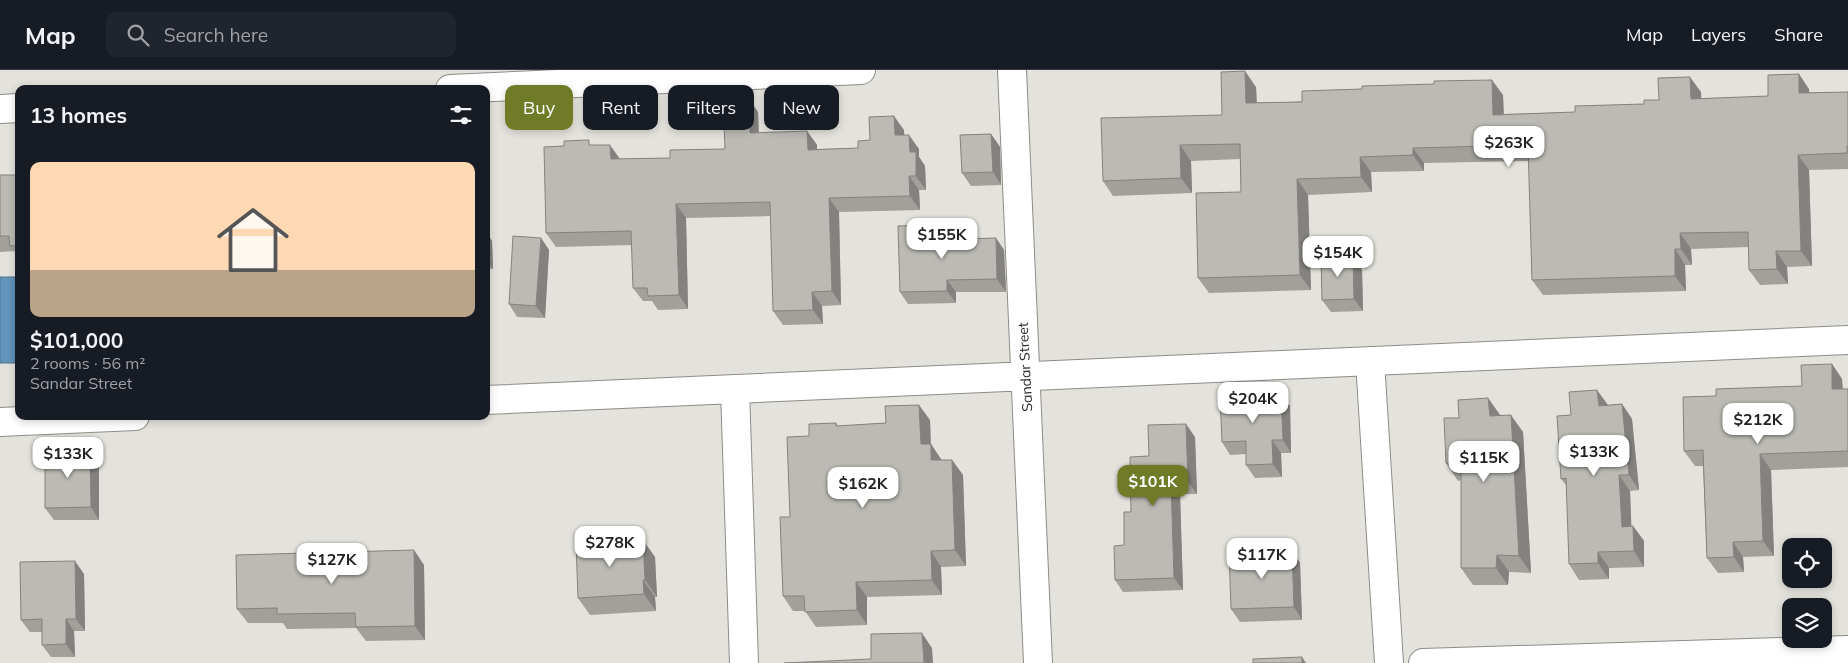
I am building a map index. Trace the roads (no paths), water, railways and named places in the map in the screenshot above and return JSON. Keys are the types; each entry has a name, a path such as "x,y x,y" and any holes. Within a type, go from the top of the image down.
{"street":[{"path":"490,87 862,70"},
{"name":"Sandar Street","path":"1012,70 1038,663"},
{"path":"0,109 15,108"},
{"path":"490,400 1848,340"},
{"path":"1370,361 1389,663"},
{"path":"735,389 744,663"},
{"path":"0,422 45,420"},
{"path":"1423,663 1848,650"}],"water":[{"path":"0,277 15,277 15,363 0,363"}]}
